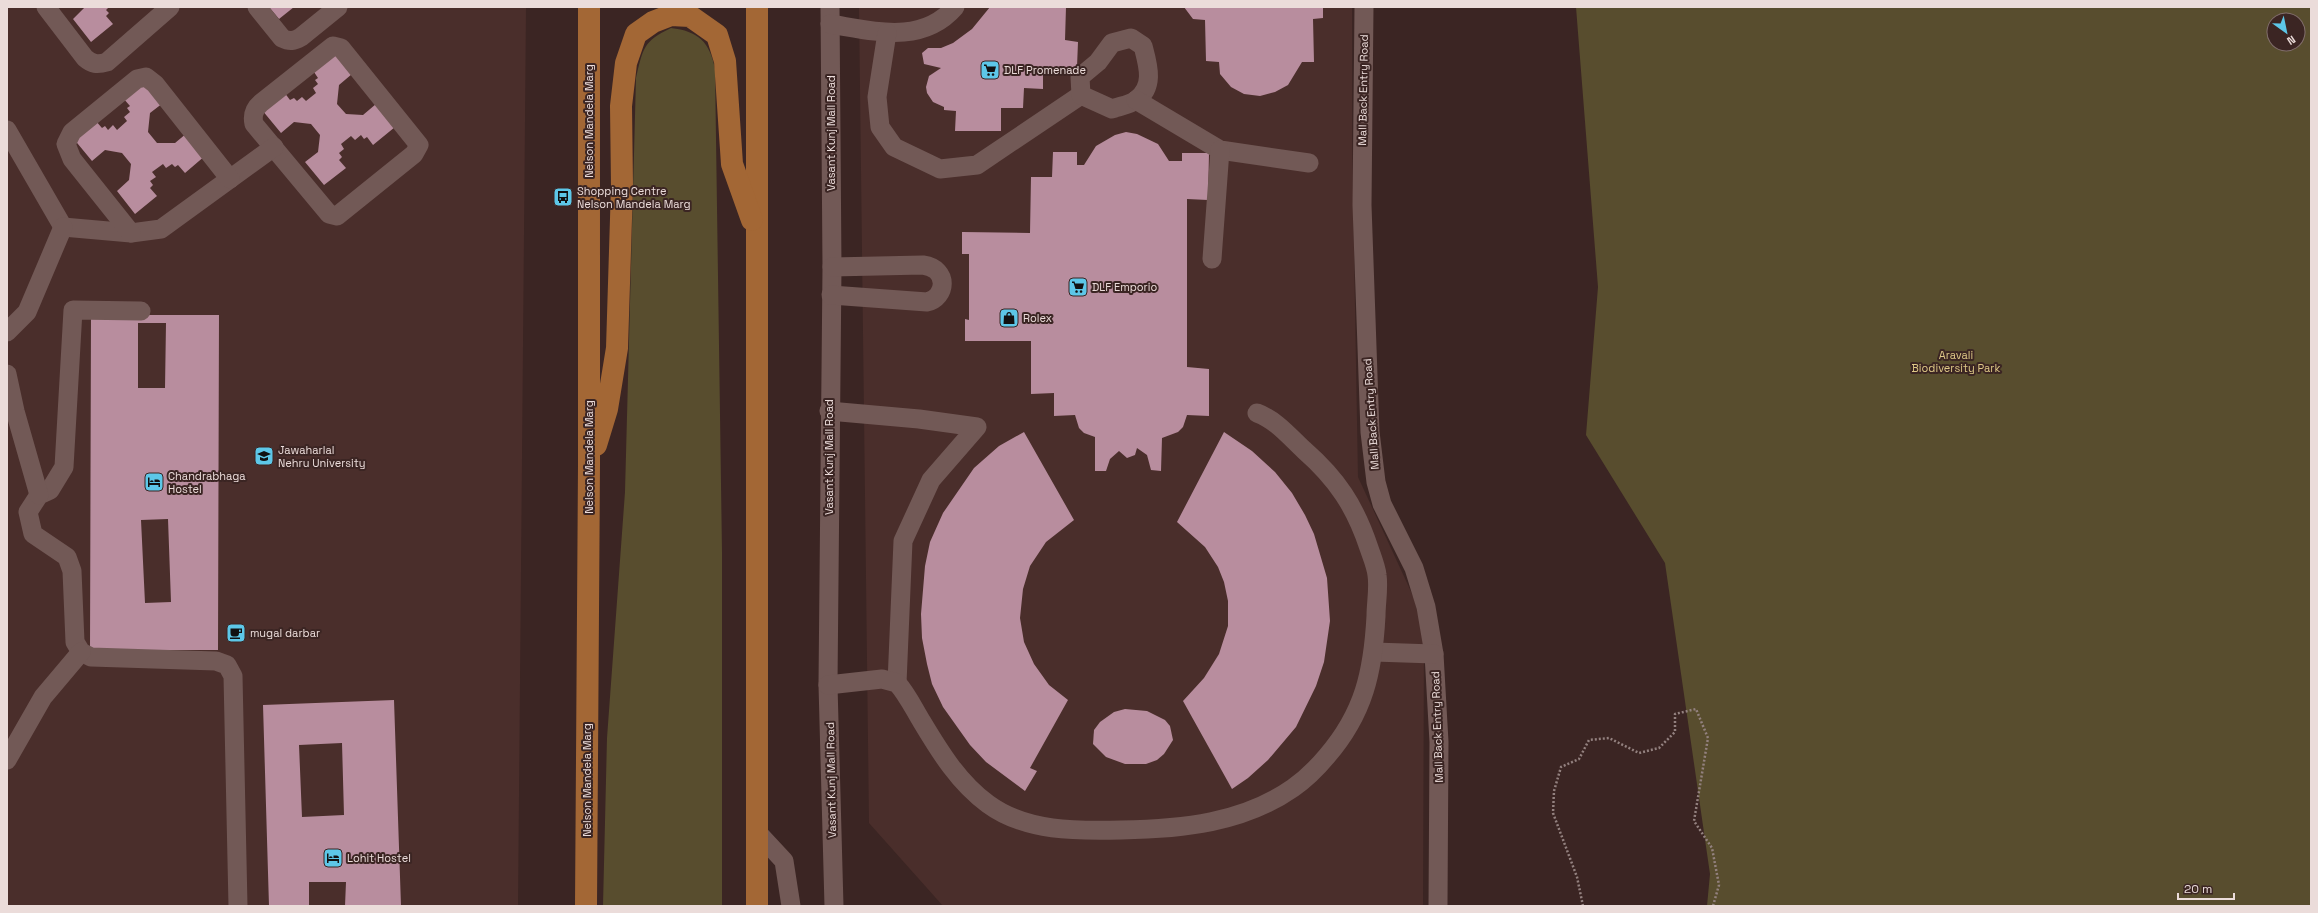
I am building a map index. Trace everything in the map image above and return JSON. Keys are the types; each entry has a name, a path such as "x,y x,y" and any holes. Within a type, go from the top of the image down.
{"main road":[{"name":"Nelson Mandela Marg","path":"586,906 589,465 588,7"},
{"path":"757,7 757,906"},
{"path":"589,465 607,409 617,348 622,186 621,106 626,63 636,34 653,22 671,15 690,16 717,35 725,60 732,164 757,235"}],"lane":[{"path":"46,7 85,58 91,63 99,64 106,62 170,7"},
{"path":"257,7 282,38 288,41 294,41 301,37 338,7"},
{"path":"830,15 887,33 909,33 928,27 947,16 955,7"},
{"name":"Mall Back Entry Road","path":"1364,7 1362,205 1370,432 1376,482 1382,504 1414,568 1426,606 1434,654 1439,742 1438,906"},
{"name":"Vasant Kunj Mall Road","path":"830,15 832,295 829,412 828,685 834,906"},
{"path":"887,33 877,97 880,127 894,147 940,169 977,166 1080,95"},
{"path":"1131,38 1143,46 1149,67 1149,84 1136,100 1112,109 1080,95 1080,77 1098,62 1112,43 1131,38"},
{"path":"334,46 341,48 419,146 414,154 337,216 329,214 274,147 254,124 253,113 256,107 334,46"},
{"path":"131,234 72,159 66,144 72,132 137,79 146,77 155,84 230,179"},
{"path":"1136,100 1220,150 1309,163"},
{"path":"7,130 63,228"},
{"path":"63,228 131,234 160,229 274,147"},
{"path":"1212,259 1220,150"},
{"path":"7,332 27,312 63,228"},
{"path":"832,267 923,265 940,271 942,278 939,295 933,301 927,302 832,295"},
{"path":"141,311 73,310 64,467 50,490 38,495 28,512 34,534 67,556 72,570 73,627 75,642 81,652 91,657 216,661 227,665 233,676 238,906"},
{"path":"7,374 14,411 38,495"},
{"path":"829,412 920,419 977,427 931,480 903,541 897,684 940,752 971,790 989,805 1021,821 1049,828 1086,830 1134,830 1206,824 1228,819 1274,800 1293,788 1319,765 1347,730 1364,694 1374,652 1377,575 1356,514 1336,483 1313,458 1277,424 1257,413"},
{"path":"7,760 43,697 81,652"},
{"path":"1374,652 1434,654"},
{"path":"828,685 882,679 897,684"},
{"path":"757,832 784,861 791,906"}],"path":[{"path":"1582,906 1577,877 1552,813 1554,791 1561,767 1579,759 1589,740 1609,738 1639,753 1659,748 1675,732 1675,714 1696,709 1708,738 1694,821 1712,848 1719,886 1713,906"}],"shaded area":[{"name":"Jawaharlal Nehru University","path":"7,7 526,7 518,906 7,906"},
{"path":"859,7 1352,7 1352,138 1358,477 1414,598 1424,637 1423,906 943,906 869,823"}],"green space":[{"name":"Aravali Biodiversity Park","path":"1576,7 2311,7 2311,906 1707,906 1710,874 1665,563 1586,435 1598,287"},
{"path":"671,28 689,32 701,40 710,52 715,69 722,552 722,906 603,906 607,738 625,492 636,78 640,60 649,42"}],"building":[{"path":"85,7 109,7 106,10 109,13 106,16 113,24 91,42 73,19"},
{"path":"269,7 294,7 279,19"},
{"name":"DLF Promenade","path":"990,7 1066,7 1065,40 1078,42 1077,67 1043,67 1043,89 1024,88 1023,108 1001,108 1001,131 955,131 956,111 944,110 944,107 933,102 927,93 926,87 929,76 941,68 924,64 922,53 928,48 941,48 953,43 972,29"},
{"path":"1184,7 1323,7 1323,18 1313,19 1314,62 1302,62 1288,85 1275,92 1260,96 1244,94 1231,87 1220,74 1219,62 1206,61 1205,20 1193,19"},
{"path":"333,52 352,74 339,85 337,104 346,114 363,115 376,104 395,127 373,145 367,137 364,139 361,135 355,140 351,136 341,144 344,149 339,153 342,157 339,160 346,168 324,185 305,162 318,152 320,135 311,124 294,122 281,133 262,110 284,92 290,100 294,98 297,101 302,97 306,101 316,93 313,88 318,84 315,80 318,78 312,69"},
{"path":"144,80 163,103 150,113 148,132 157,143 175,143 187,133 206,155 185,173 178,165 175,167 172,164 166,168 163,164 152,172 156,177 150,181 153,185 150,188 157,196 135,214 117,191 129,180 131,164 122,153 105,150 92,161 73,138 95,120 102,128 105,126 108,130 113,125 117,130 127,121 124,117 130,112 127,108 130,106 123,98"},
{"name":"DLF Emporio","path":"1126,132 1137,134 1158,144 1169,161 1182,161 1182,153 1209,153 1208,200 1187,199 1187,367 1209,369 1209,416 1187,415 1183,427 1178,432 1162,438 1161,471 1151,470 1147,455 1137,448 1135,455 1127,458 1119,451 1110,459 1106,471 1095,471 1095,437 1084,433 1079,428 1075,415 1054,416 1054,393 1031,394 1031,341 965,341 965,319 969,320 969,254 962,254 962,232 1030,233 1031,177 1052,177 1053,152 1077,152 1077,165 1084,165 1096,146 1115,135"},
{"path":"91,315 219,315 218,650 90,650","holes":["138,323 166,323 165,388 138,388","168,519 171,602 145,603 141,520"]},
{"path":"1024,432 1074,520 1046,542 1030,566 1023,589 1020,618 1024,642 1034,664 1049,685 1068,700 1030,768 1037,771 1025,791 986,762 970,745 943,707 932,684 927,664 922,638 921,614 925,566 930,542 943,513 974,468 999,446"},
{"path":"1224,432 1252,451 1275,472 1292,493 1305,515 1314,534 1327,578 1330,621 1324,662 1316,686 1296,727 1268,760 1248,778 1232,789 1183,701 1204,678 1219,654 1228,626 1228,601 1224,582 1218,567 1205,547 1177,522"},
{"name":"Lohit Hostel","path":"394,700 401,906 345,906 346,882 309,882 309,906 269,906 263,705","holes":["342,743 344,815 302,817 299,745"]},
{"path":"1125,709 1147,711 1165,720 1170,726 1173,740 1164,754 1157,760 1146,764 1125,764 1106,757 1093,744 1094,730 1100,722 1114,712"}],"place":[{"name":"DLF Promenade","path":"990,70"},
{"name":"Shopping Centre Nelson Mandela Marg","path":"563,197"},
{"name":"DLF Emporio","path":"1078,287"},
{"name":"Rolex","path":"1009,318"},
{"name":"Jawaharlal Nehru University","path":"264,456"},
{"name":"Chandrabhaga Hostel","path":"154,482"},
{"name":"mugal darbar","path":"236,633"},
{"name":"Lohit Hostel","path":"333,858"}]}
